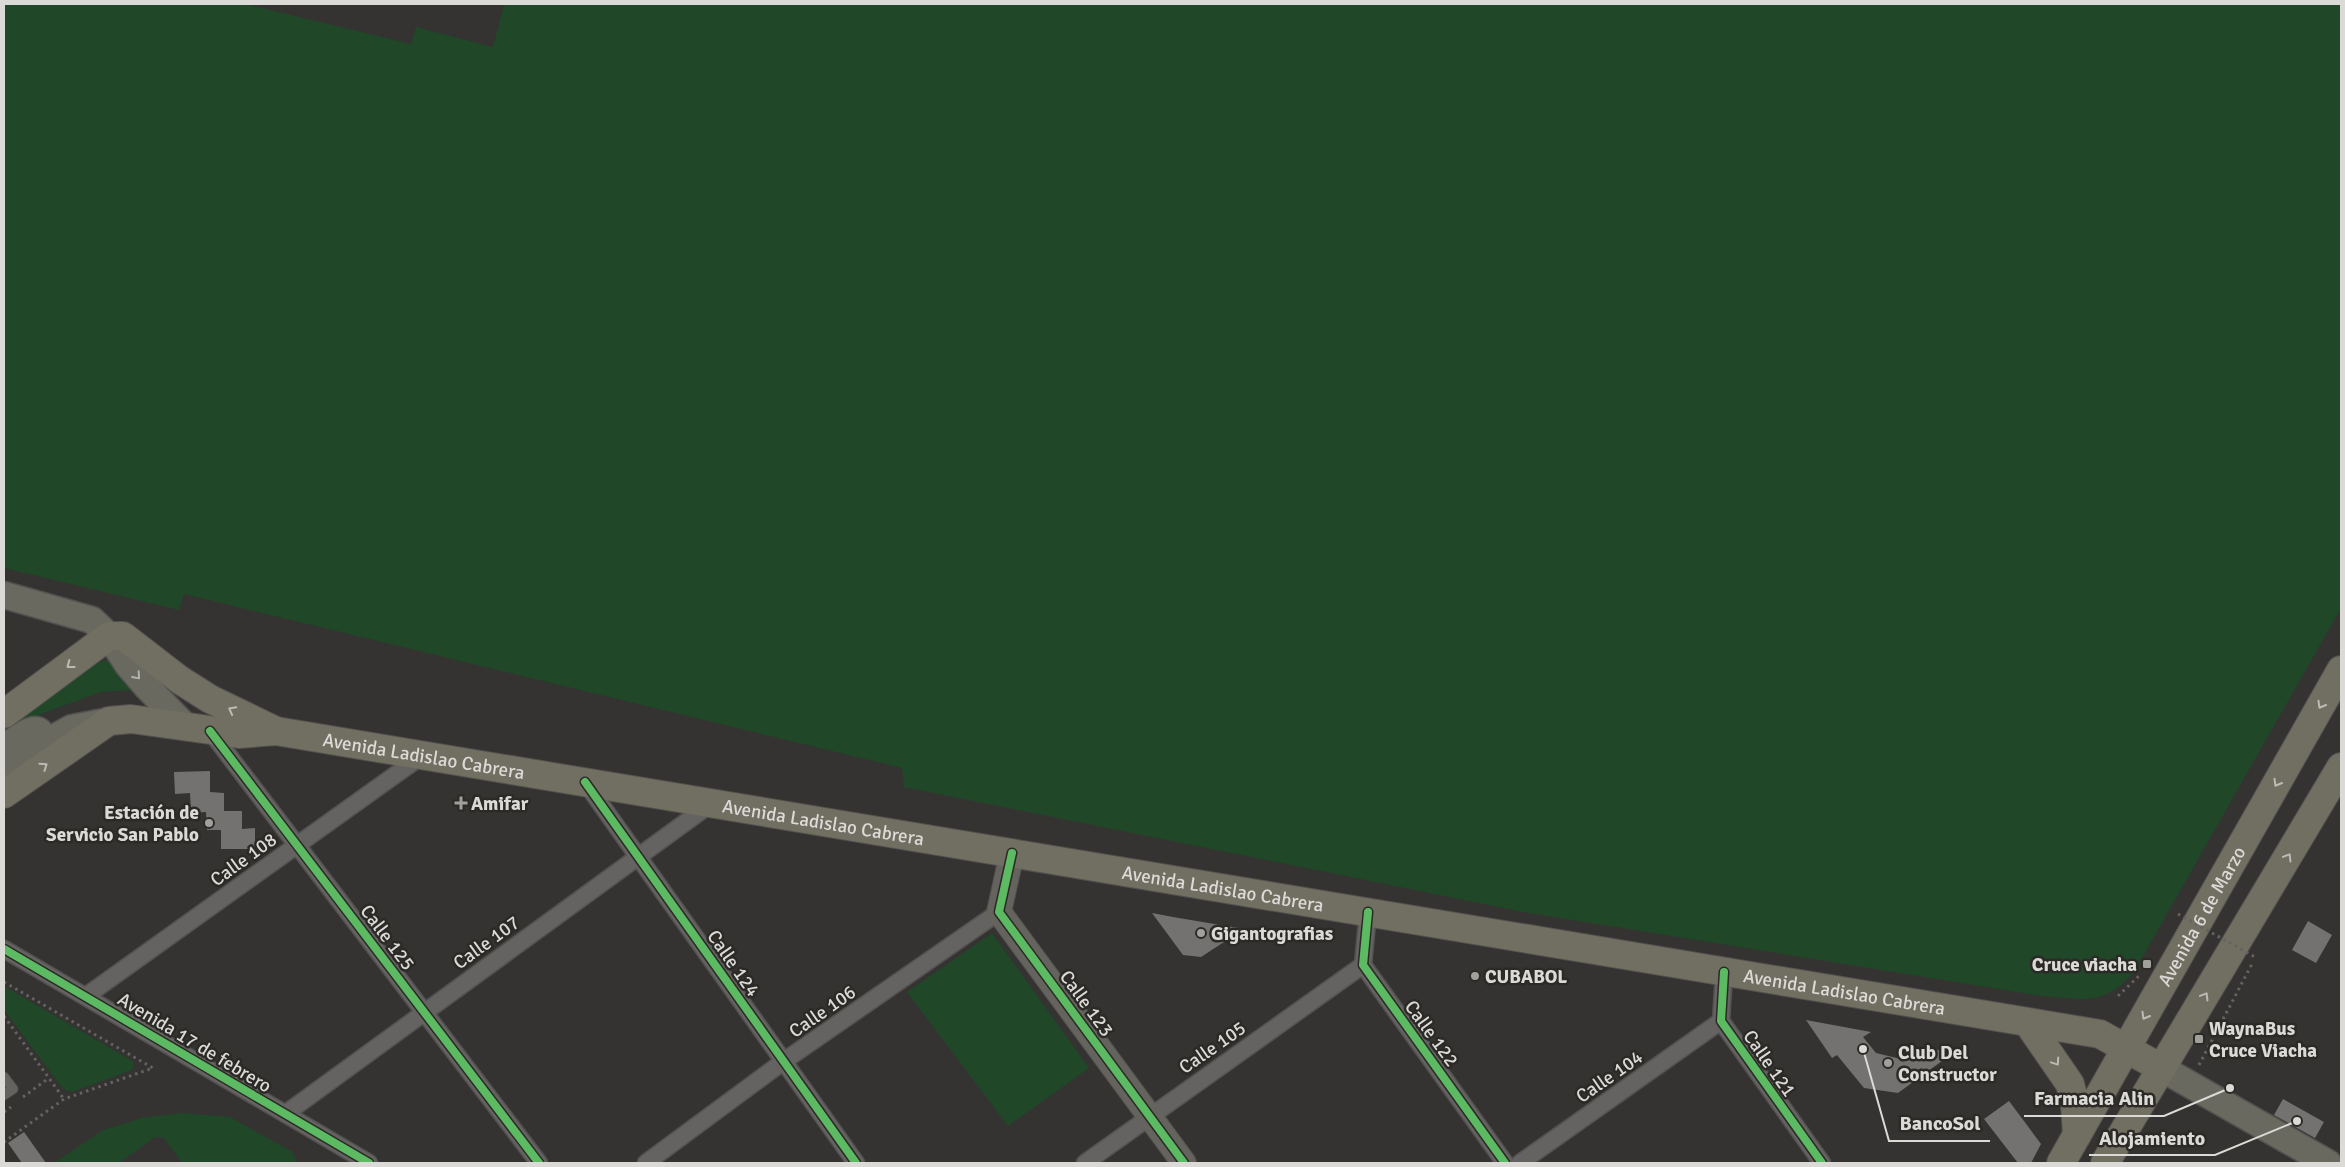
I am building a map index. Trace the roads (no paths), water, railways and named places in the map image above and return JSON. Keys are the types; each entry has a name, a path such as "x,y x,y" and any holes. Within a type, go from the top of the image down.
{"highway":[{"path":"4,714 109,636"},
{"name":"Avenida Ladislao Cabrera","path":"109,636 123,636 180,680 210,699 276,731"},
{"name":"Avenida 6 de Marzo","path":"2061,1163 2341,670"},
{"name":"Avenida Ladislao Cabrera","path":"109,721 132,719 239,734 276,731 2100,1034 2161,1068"},
{"path":"4,794 109,721"},
{"path":"2105,1163 2341,767"},
{"path":"2028,1023 2070,1084 2075,1104 2077,1135"}],"main road":[{"path":"4,595 92,620 109,636 128,665 165,708 198,729"},
{"name":"Avenida Ladislao Cabrera","path":"4,748 72,728 109,721"},
{"name":"Avenida Ladislao Cabrera","path":"4,772 35,738"},
{"path":"2161,1068 2328,1163"}],"street":[{"name":"Calle 125","path":"198,729 298,845 539,1163"},
{"name":"Calle 108","path":"86,996 422,755"},
{"name":"Calle 124","path":"585,782 856,1163"},
{"name":"Calle 107","path":"285,1114 712,803"},
{"path":"999,912 1012,853"},
{"name":"Calle 106","path":"646,1163 784,1061 999,912"},
{"name":"Calle 123","path":"999,912 1184,1163"},
{"path":"1363,964 1368,912"},
{"name":"Avenida 17 de febrero","path":"4,949 369,1163"},
{"name":"Calle 105","path":"1085,1163 1363,964"},
{"name":"Calle 122","path":"1363,964 1505,1163"},
{"name":"Calle 121","path":"1724,972 1720,1021 1822,1163"},
{"name":"Calle 104","path":"1520,1163 1720,1021"}],"lane":[{"path":"4,1076 13,1089 4,1095"}],"place":[{"name":"Amifar","path":"461,803"},
{"name":"Estación de Servicio San Pablo","path":"209,823"},
{"name":"Gigantografias","path":"1201,933"},
{"name":"Cruce viacha","path":"2147,964"},
{"name":"CUBABOL","path":"1475,976"},
{"name":"WaynaBus Cruce Viacha","path":"2199,1039"},
{"name":"BancoSol","path":"1863,1049"},
{"name":"Club Del Constructor","path":"1888,1063"},
{"name":"Farmacia Alin","path":"2230,1088"},
{"name":"Alojamiento","path":"2297,1121"}]}
